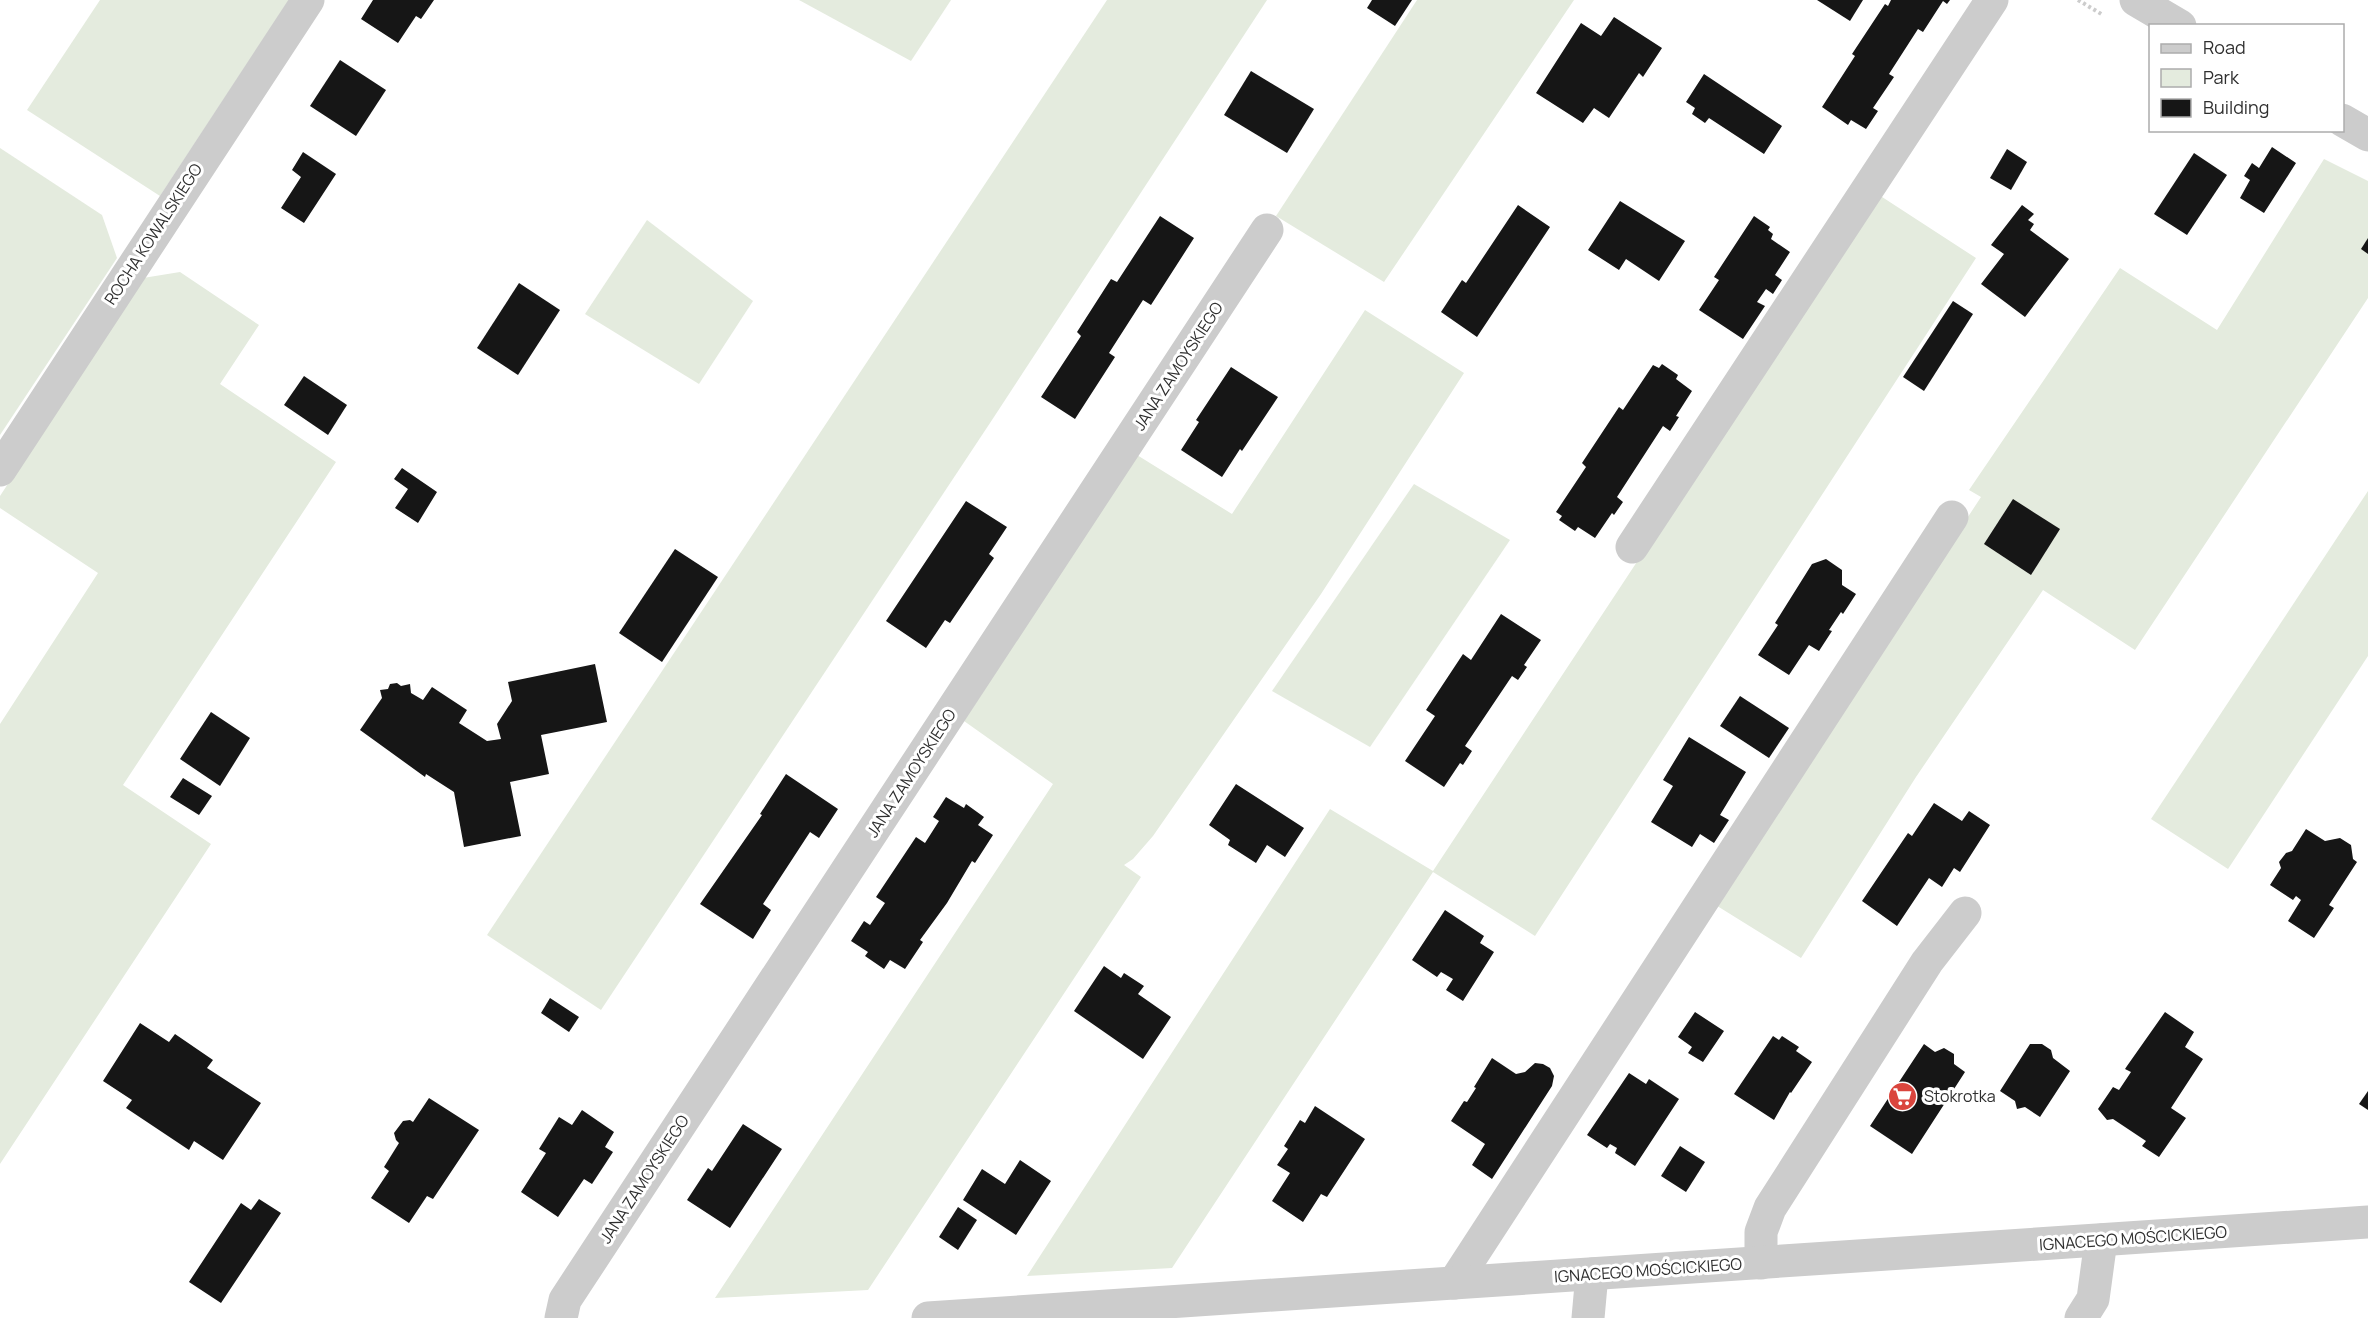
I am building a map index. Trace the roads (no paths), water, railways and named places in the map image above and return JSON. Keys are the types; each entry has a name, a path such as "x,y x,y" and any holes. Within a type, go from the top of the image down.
{"street":[{"name":"ROCHA KOWALSKIEGO","path":"0,470 308,0"},
{"path":"1632,547 1992,0"},
{"path":"2344,121 2368,135"},
{"name":"JANA ZAMOYSKIEGO","path":"561,1318 565,1300 571,1290 1267,230"},
{"path":"1454,1283 1952,517"},
{"path":"1761,1263 1761,1232 1770,1208 1927,962 1965,913"},
{"name":"IGNACEGO MOŚCICKIEGO","path":"928,1318 1291,1306 1454,1283 2368,1222"},
{"path":"2081,1318 2093,1299 2101,1240"},
{"path":"1588,1318 1592,1274"}],"place":[{"name":"Stokrotka","path":"1903,1096"}]}
